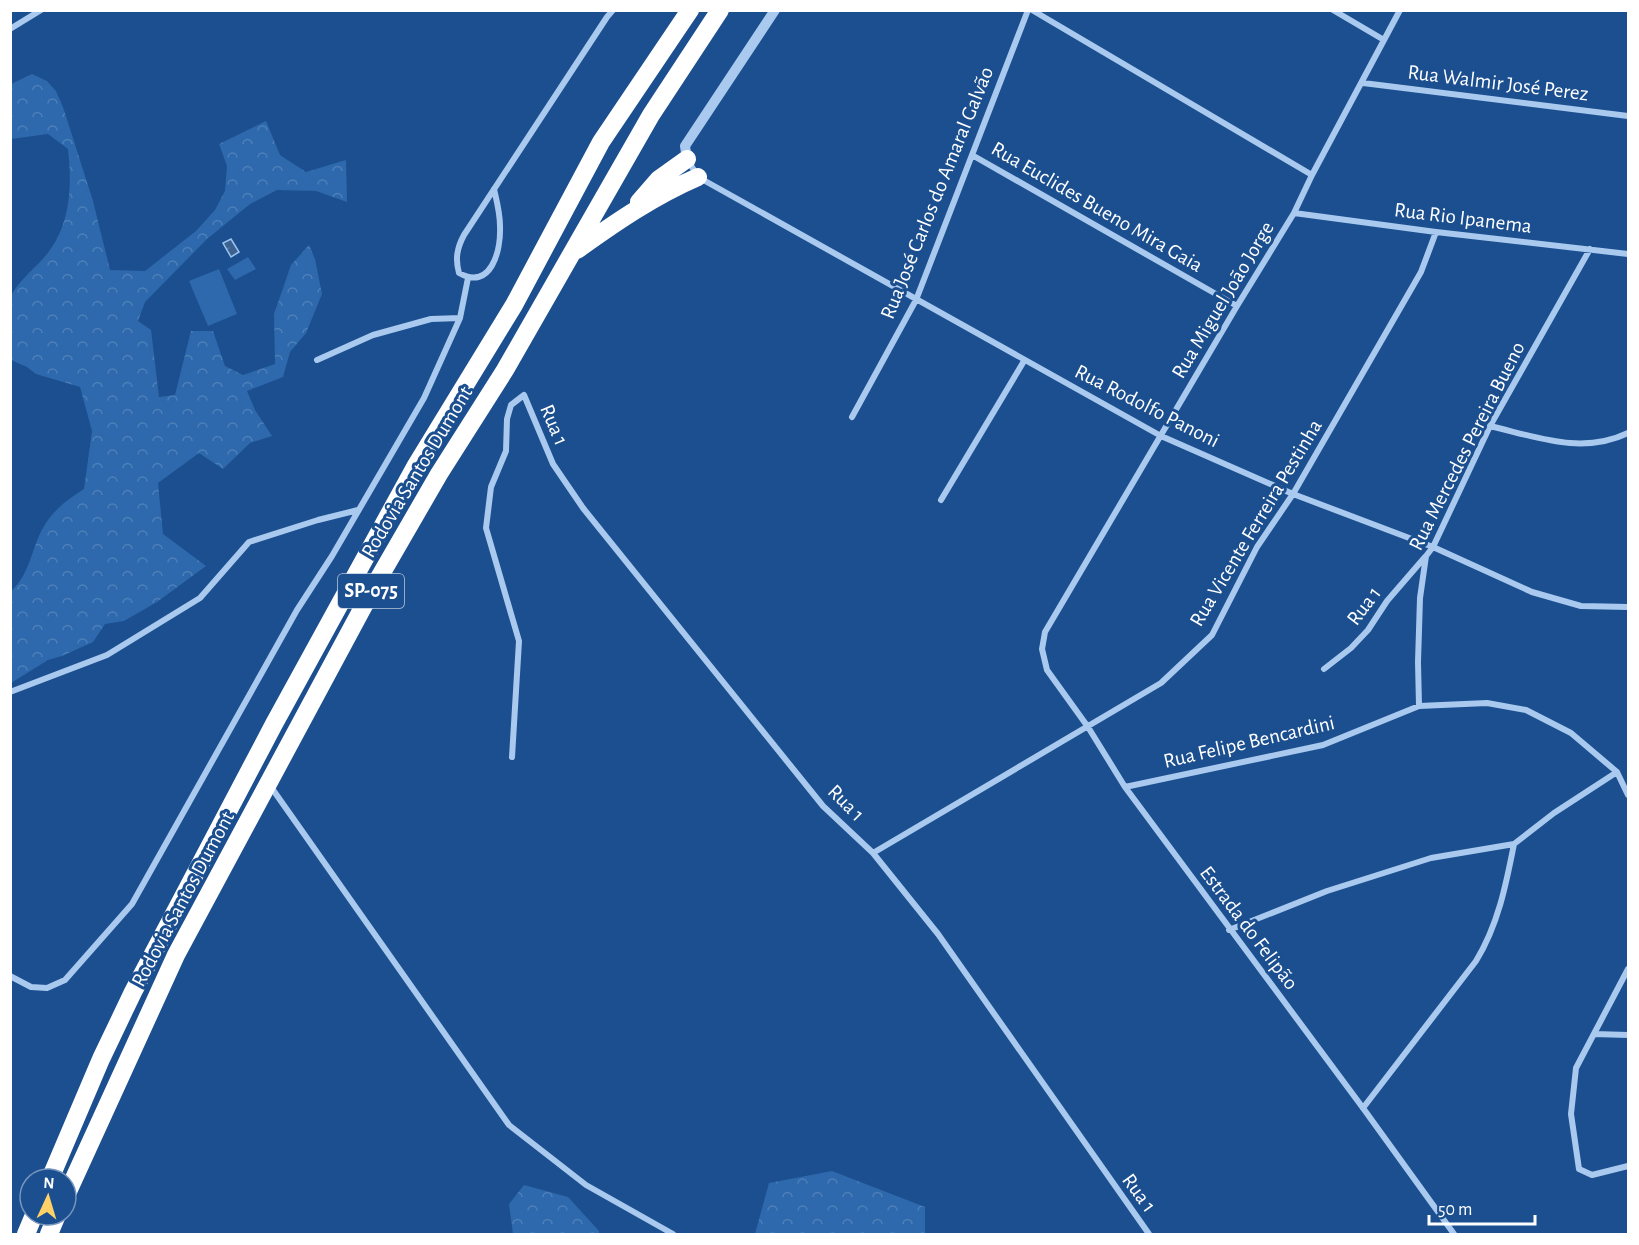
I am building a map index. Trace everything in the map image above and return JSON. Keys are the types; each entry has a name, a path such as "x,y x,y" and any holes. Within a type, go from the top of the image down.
{"highway":[{"name":"Rodovia Santos Dumont","path":"55,1167 132,992 415,467 514,304 601,142 690,10"},
{"name":"Rodovia Santos Dumont","path":"78,1170 176,955 269,784 315,693 439,474 505,370 651,115 720,10"},
{"path":"630,212 659,179 687,159"},
{"path":"570,254 630,212 698,177"}],"street":[{"path":"10,29 40,10"},
{"path":"494,189 499,208 498,250 487,274 477,278 468,278 459,273 456,264 457,249 464,235 494,189 613,10"},
{"path":"687,159 686,146 775,10"},
{"path":"1030,10 1312,176"},
{"name":"Rua José Carlos do Amaral Galvão","path":"852,417 916,300 1030,10"},
{"path":"1334,10 1384,40"},
{"name":"Rua Miguel João Jorge","path":"1045,632 1294,213 1400,10"},
{"name":"Rua Walmir José Perez","path":"1363,82 1629,116"},
{"name":"Rua Euclides Bueno Mira Gaia","path":"972,155 1237,306"},
{"name":"Rua Rodolfo Panoni","path":"687,159 698,177 1161,436 1293,494 1433,547 1532,592 1581,606 1629,607"},
{"name":"Rua Rio Ipanema","path":"1294,213 1629,254"},
{"name":"Rua Vicente Ferreira Pestinha","path":"873,853 1168,678 1212,635 1257,547 1293,494 1421,272 1436,232"},
{"name":"Rua Mercedes Pereira Bueno","path":"1419,706 1420,598 1426,556 1433,547 1490,426 1590,249"},
{"path":"10,976 31,987 47,988 65,980 132,904 297,610 424,398 460,318 468,278"},
{"path":"317,360 381,333 431,319 460,318"},
{"path":"941,500 1024,361"},
{"name":"Rua 1","path":"512,757 519,640 486,528 491,487 506,451 507,419 512,405 524,395 553,464 583,508 823,806 873,853 938,934 1149,1234"},
{"path":"1490,426 1565,444 1612,440 1629,433"},
{"path":"10,692 107,655 200,598 249,542 358,510"},
{"name":"Rua 1","path":"1324,669 1352,648 1426,556"},
{"name":"Estrada do Felipão","path":"1045,632 1042,650 1047,670 1088,727 1125,787 1454,1234"},
{"name":"Rua Felipe Bencardini","path":"1125,787 1323,745 1419,706 1487,703 1526,710 1571,733 1617,772 1629,795"},
{"path":"1229,930 1327,891 1431,858 1514,844 1554,813 1617,772"},
{"path":"269,784 509,1125 586,1185 674,1234"},
{"path":"1363,1108 1486,945 1503,900 1514,844"},
{"path":"1629,969 1576,1068 1571,1114 1579,1169 1592,1175 1629,1166"},
{"path":"1594,1034 1629,1035"}],"green space":[{"path":"32,74 47,81 56,91 63,107 93,201 110,270 145,271 196,231 215,210 225,191 227,166 219,144 266,121 280,155 306,172 346,160 347,202 316,191 277,190 250,204 207,239 145,302 138,321 151,330 159,397 175,395 191,331 213,331 225,366 243,375 275,364 274,314 291,265 309,245 315,259 322,294 306,333 290,352 283,377 247,391 255,410 272,436 250,443 223,469 199,453 158,483 163,534 206,566 157,602 124,621 105,624 93,642 48,660 11,683 11,591 22,577 39,536 51,516 84,489 92,431 80,387 36,374 11,360 9,307 12,294 55,242 68,204 70,176 68,149 48,134 11,139 11,84"},
{"path":"248,257 256,269 235,280 227,269"},
{"path":"219,269 237,314 208,326 189,281"},
{"path":"832,1171 925,1207 925,1234 755,1234 769,1183"},
{"path":"524,1185 568,1197 599,1231 599,1234 513,1234 509,1204"}],"water":[{"path":"231,239 239,252 231,257 223,243"}]}
